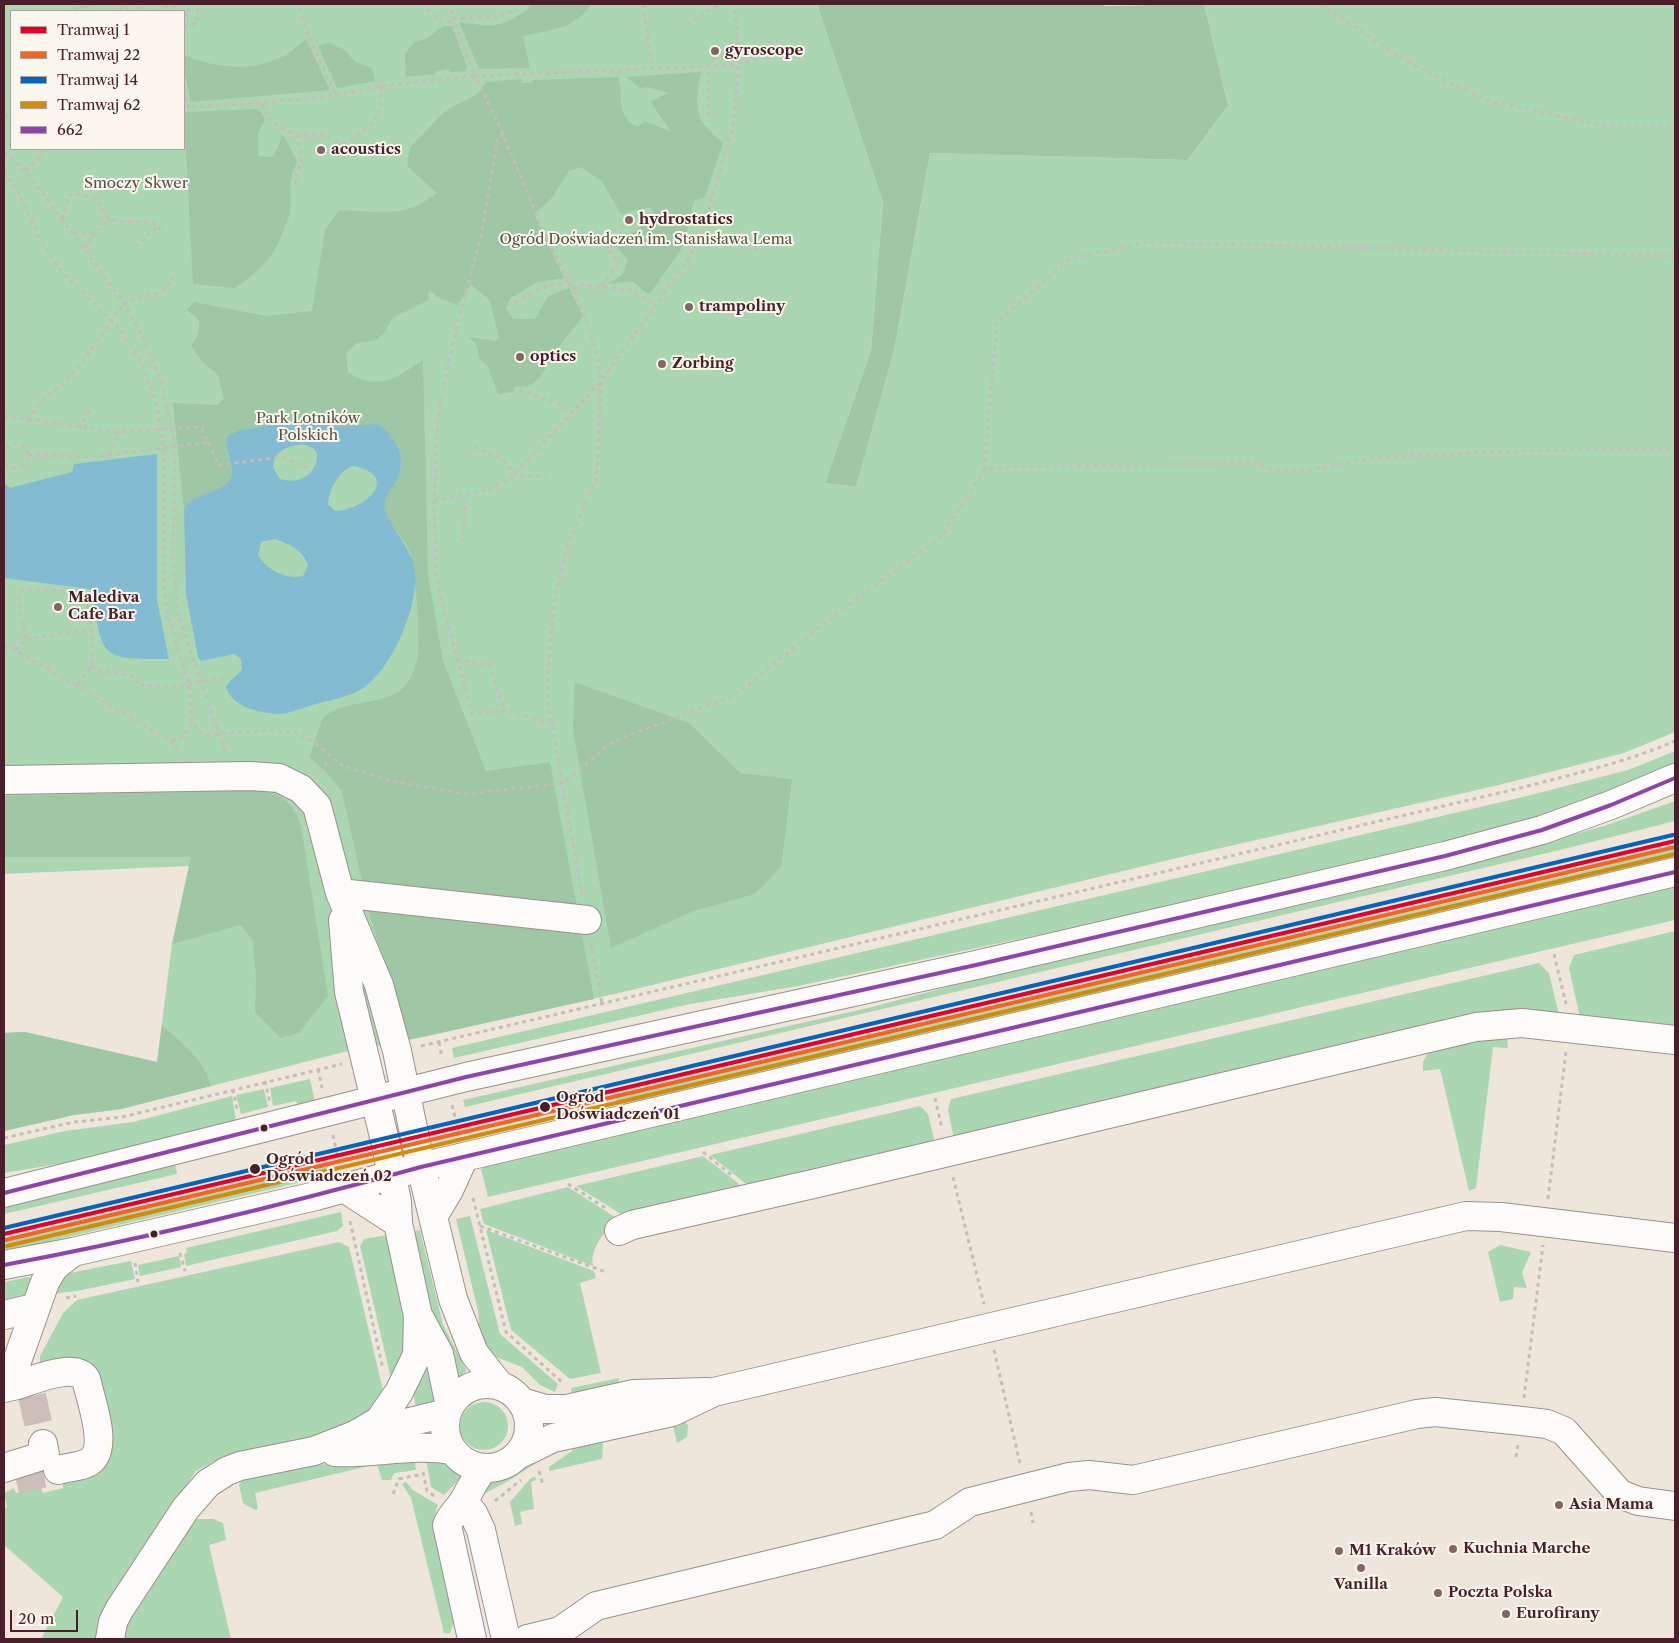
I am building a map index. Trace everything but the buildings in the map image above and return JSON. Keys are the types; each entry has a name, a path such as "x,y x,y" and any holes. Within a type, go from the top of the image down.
{"main road":[{"path":"4,780 250,776 279,778 301,789 317,806 340,893 379,985 397,1052 404,1093 421,1167 454,1299 474,1353 527,1413 529,1427 527,1462"},
{"path":"4,1193 485,1073 976,965 1445,856 1542,830 1611,805 1675,778"},
{"path":"4,1265 73,1252 341,1177 392,1174 421,1167 462,1147 1675,872"},
{"path":"340,893 587,920"},
{"path":"340,893 350,992 392,1174 398,1223 418,1316 417,1355 400,1392 379,1421 355,1435"},
{"path":"625,1228 1476,1027 1522,1023 1675,1040"},
{"path":"434,1215 449,1190 462,1147"},
{"path":"341,1177 398,1223"},
{"path":"110,1639 111,1629 119,1610 186,1508 208,1483 227,1471 240,1466 314,1450 355,1435 448,1410 459,1395 471,1387 486,1384 545,1409 567,1409 634,1394 714,1392 1466,1216 1501,1217 1675,1238"},
{"path":"58,1470 89,1462 94,1457 99,1445 86,1379 83,1374 71,1370 18,1390 16,1364 34,1308 49,1274 63,1258 73,1252"},
{"path":"4,1315 34,1308"},
{"path":"418,1316 439,1354 448,1410 445,1432 452,1450 465,1462 484,1468 527,1462"},
{"path":"527,1462 537,1444 553,1438 672,1412 714,1392"},
{"path":"527,1639 560,1631 596,1606 935,1524 970,1502 1069,1477 1089,1475 1133,1480 1417,1414 1434,1412 1547,1424 1564,1431 1620,1494 1638,1501 1675,1506"},
{"path":"8,1474 45,1455 43,1444"},
{"path":"314,1450 356,1453 418,1446 452,1450"},
{"path":"452,1501 467,1491 484,1468"},
{"path":"452,1501 452,1514 447,1525 472,1639"},
{"path":"452,1501 473,1513 481,1530 506,1639"}],"path":[{"path":"76,10 77,6 93,4"},
{"path":"185,4 188,6 188,15 185,16"},
{"path":"185,27 197,24 198,4"},
{"path":"422,4 442,22 498,17 518,10"},
{"path":"450,4 453,20 475,76 503,134 546,235 586,316 599,358 601,381 597,477 568,544 555,598 550,643 548,702 602,1004"},
{"path":"643,4 652,69"},
{"path":"687,25 719,4"},
{"path":"434,501 490,489 515,473 601,381 686,263 701,235 733,126 738,64 738,39 734,4"},
{"path":"1320,4 1411,64 1486,100 1605,126 1675,126"},
{"path":"299,8 309,38 336,95"},
{"path":"709,116 709,67 727,46 735,39 738,39"},
{"path":"186,107 262,103 336,95 381,86 475,76 709,67 738,64 757,61 769,43 778,41"},
{"path":"262,103 275,124 296,136 320,135 345,143 368,130 380,111 381,86"},
{"path":"503,134 498,137 481,236 460,313 438,420 434,501 436,570 439,592 473,715 504,710 552,723"},
{"path":"294,189 302,157 296,136"},
{"path":"25,170 38,159 43,150"},
{"path":"4,152 25,170 124,303 153,360 162,384 173,429 175,446 173,556 174,590 178,614 200,684 226,754"},
{"path":"4,171 50,255 66,276 111,319 140,360 150,384 164,448 164,592 171,631 189,684 192,722 184,736 171,741"},
{"path":"62,219 69,195 73,195 98,199 110,219 118,221 145,220 158,226 164,232"},
{"path":"84,249 96,232 110,219"},
{"path":"601,287 618,263 601,238 623,225"},
{"path":"136,247 158,226"},
{"path":"73,234 96,232"},
{"path":"701,235 721,234 758,248"},
{"path":"192,722 202,733 218,736 271,730 293,732 314,742 330,758 343,766 391,781 466,794 563,783 614,741 734,696 841,610 941,537 984,470 997,322 1070,259 1148,242 1675,256"},
{"path":"28,420 41,401 62,385 78,368 124,303 161,292 168,287 175,272"},
{"path":"515,303 541,288 569,282"},
{"path":"573,289 583,285 630,290 656,305"},
{"path":"519,390 558,403 572,414"},
{"path":"79,428 92,407"},
{"path":"4,416 79,428 121,432 201,427 220,465 281,458 308,468"},
{"path":"108,455 121,432"},
{"path":"28,455 94,457 209,442"},
{"path":"18,444 24,448 28,455 24,465 16,468 6,463 4,455 10,445 18,444"},
{"path":"474,447 502,459 515,473 522,477 546,476"},
{"path":"984,470 1003,467 1255,463 1272,470 1311,470 1371,458 1511,451 1675,449"},
{"path":"462,543 467,494"},
{"path":"26,640 18,600 22,590 82,590 87,594 93,644 90,666 76,688"},
{"path":"15,650 26,640 91,630"},
{"path":"4,646 15,650 76,688 171,741 176,751 183,752"},
{"path":"457,659 490,666 504,710"},
{"path":"90,666 97,670 133,676 139,684 200,684 213,677 226,679"},
{"path":"417,1047 1516,789 1610,765 1645,754 1675,741"},
{"path":"320,772 330,758"},
{"path":"1554,954 1567,1008"},
{"path":"439,1042 442,1060"},
{"path":"1548,1202 1566,1048"},
{"path":"4,1138 74,1122 122,1117 345,1064"},
{"path":"318,1069 324,1092"},
{"path":"935,1098 942,1132"},
{"path":"452,1103 462,1147"},
{"path":"331,1126 341,1177"},
{"path":"703,1152 757,1196"},
{"path":"952,1171 984,1306"},
{"path":"568,1184 625,1228"},
{"path":"472,1191 506,1332 564,1384 564,1389"},
{"path":"350,1218 385,1377"},
{"path":"480,1226 606,1272"},
{"path":"1524,1401 1543,1244"},
{"path":"172,1255 181,1253 185,1271"},
{"path":"138,1282 135,1263 144,1261"},
{"path":"994,1347 1021,1470"},
{"path":"527,1462 543,1485"},
{"path":"422,1467 427,1492 452,1501"},
{"path":"392,1494 399,1478 424,1474"}],"green space":[{"path":"4,4 817,4 883,202 871,350 825,483 856,487 894,351 930,153 1188,160 1228,105 1204,4 1675,4 1675,732 1624,753 1499,785 1177,858 619,993 428,1036 344,1052 121,1109 74,1115 4,1131 4,1033 25,1032 157,1062 172,944 189,866 4,874"},
{"path":"528,4 591,4 578,19 570,24 523,36 530,68 479,69 459,22 496,25 519,15 529,8"},
{"path":"817,4 1098,4 1106,6 1204,4 1228,105 1188,160 930,153 894,351 856,487 825,483 871,350 883,202"},
{"path":"443,26 452,26 467,67 465,71 450,72 449,69 436,71 436,74 406,77 405,54 414,42 428,38"},
{"path":"306,39 330,90 191,102 185,75 185,55 206,63 242,67 266,63 292,50"},
{"path":"328,42 345,50 355,62 372,68 375,81 337,88 318,46"},
{"name":"Ogród Doświadczeń im. Stanisława Lema","path":"702,72 698,91 698,112 705,126 723,143 705,197 694,201 683,246 650,294 632,281 608,284 622,275 628,260 611,240 636,231 654,212 649,207 621,214 601,180 580,167 569,171 552,198 534,214 564,278 538,282 510,298 506,309 513,319 535,319 548,296 569,288 583,316 558,348 541,376 530,386 514,387 514,392 498,394 487,365 479,358 477,346 469,337 496,341 499,338 490,301 471,284 458,305 437,297 430,290 429,300 393,318 384,333 374,341 357,343 346,353 348,372 358,378 378,382 395,377 423,360 428,575 443,661 486,771 550,762 594,999 408,1040 369,913 342,792 327,773 309,757 323,718 333,711 384,698 395,693 405,686 417,660 418,619 411,559 409,550 387,518 384,507 386,496 402,465 360,426 341,427 315,422 281,423 266,428 240,430 226,448 233,472 230,482 224,487 193,499 184,510 173,403 217,405 224,399 218,375 202,362 191,345 198,333 199,320 187,310 194,302 266,316 312,311 325,230 339,210 401,211 424,202 437,193 407,166 410,147 445,111 479,93 486,82 522,79 522,83 533,82 533,80 618,77 623,112 626,118 638,127 644,121 670,131 651,102 668,93 648,87 640,88 626,77"},
{"path":"259,109 265,120 258,133 258,156 272,157 279,146 281,135 285,137 297,162 291,181 290,213 281,237 266,262 253,275 235,288 193,284 185,112"},
{"path":"575,682 689,723 740,773 792,779 781,867 755,894 694,911 611,948 573,730"},
{"path":"1675,751 1675,765 1619,789 1543,817 1486,833 1216,897 798,986 690,1004 454,1058 452,1048 1527,796 1628,770"},
{"path":"256,790 272,793 285,800 294,811 301,826 328,996 299,1033 281,1038 255,1012 256,980 253,941 241,925 172,944 191,857 4,857 4,796"},
{"path":"1675,801 1675,821 1564,849 465,1107 463,1100 872,1007 996,974 1466,864 1604,826"},
{"path":"1675,846 1675,857 1644,866 618,1107 616,1098 1589,870"},
{"path":"1675,884 1675,920 488,1197 481,1169 487,1165"},
{"path":"1675,931 1675,1029 1580,1018 1569,968 1574,955"},
{"path":"1539,963 1549,973 1559,1015 954,1139 948,1110 951,1099"},
{"path":"162,1025 198,1060 211,1086 121,1109 74,1115 4,1131 4,1033 25,1032 157,1062"},
{"path":"1507,1038 1508,1048 1493,1047 1476,1188 1469,1191 1440,1069 1423,1071 1423,1062 1428,1052 1465,1040"},
{"path":"310,1079 315,1102 298,1106 296,1101 273,1106 270,1088"},
{"path":"264,1089 268,1107 241,1114 236,1095"},
{"path":"232,1096 236,1121 70,1162 4,1173 4,1145 65,1131 133,1122"},
{"path":"920,1106 928,1114 935,1143 750,1187 710,1155"},
{"path":"703,1156 738,1183 742,1189 624,1216 576,1186"},
{"path":"175,1164 177,1174 4,1214 4,1206"},
{"path":"329,1165 331,1175 4,1252 4,1241"},
{"path":"568,1187 615,1217 617,1221 599,1241 594,1253 593,1266 484,1224 480,1209"},
{"path":"341,1212 343,1226 337,1231 186,1266 184,1254 187,1253 186,1248"},
{"path":"470,1216 500,1334 558,1384 555,1392 540,1385 522,1367 493,1356 481,1344 478,1311 456,1219"},
{"path":"420,1230 443,1325 467,1371 453,1381 434,1327 411,1232"},
{"path":"486,1230 594,1271 596,1278 580,1283 601,1373 570,1379 511,1330"},
{"path":"388,1235 410,1334 392,1383 360,1246 364,1239"},
{"path":"339,1242 349,1247 383,1390 389,1393 353,1428 218,1459 196,1471 107,1606 98,1627 96,1639 41,1639 63,1597 4,1545 4,1509 7,1507 4,1493 14,1488 16,1493 41,1488 43,1493 63,1488 63,1475 85,1470 93,1379 43,1367 40,1363 40,1356 63,1313 77,1300"},
{"path":"1500,1245 1531,1252 1522,1273 1527,1288 1514,1287 1513,1299 1500,1302 1488,1252"},
{"path":"179,1256 181,1267 140,1276 138,1265"},
{"path":"131,1261 135,1279 52,1294 65,1274"},
{"path":"28,1277 33,1279 25,1298 4,1307 4,1282"},
{"path":"427,1357 439,1393 434,1403 417,1413 413,1393"},
{"path":"619,1378 618,1385 572,1395 571,1388"},
{"path":"479,1402 489,1402 501,1409 508,1421 508,1431 501,1443 489,1450 479,1450 471,1446 464,1439 460,1431 460,1421 464,1413 471,1406"},
{"path":"683,1419 688,1425 687,1437 677,1443 673,1426 603,1442 602,1459 549,1471 549,1467 572,1451 574,1441"},
{"path":"560,1447 510,1480 478,1497 489,1479 515,1470"},
{"path":"425,1454 436,1457 464,1475 444,1495 431,1487"},
{"path":"414,1456 416,1470 394,1473 391,1480 382,1480 377,1464 255,1493 258,1509 255,1510 243,1503 239,1485 243,1479 294,1467"},
{"path":"535,1476 536,1480 531,1482 534,1509 520,1512 522,1524 515,1526 510,1502 530,1479"},
{"path":"406,1482 413,1490 438,1505 435,1519 436,1536 453,1607 453,1621 450,1633 444,1633 411,1498 402,1484"},
{"path":"196,1519 213,1519 223,1523 226,1540 209,1545 231,1639 123,1639 126,1624 191,1522"}],"water":[{"path":"305,421 341,427 377,424 389,433 397,446 400,453 401,468 386,497 384,506 388,518 412,558 415,581 413,598 409,616 393,653 372,681 354,693 285,713 261,712 239,704 229,694 226,687 242,670 241,659 234,654 201,661 198,657 186,594 184,510 191,500 224,486 229,481 232,471 227,448 228,436 240,430","holes":["302,444 313,448 317,453 314,467 306,476 300,479 294,481 280,479 273,468 278,453 291,446","354,466 368,471 375,477 377,484 374,492 358,505 335,511 328,504 330,493 339,476","275,539 290,545 303,555 308,565 303,576 290,577 278,573 266,565 258,555 261,542"]},
{"path":"157,454 157,600 169,659 128,658 115,655 107,649 102,641 90,589 4,578 4,483 10,488 72,472 74,464"}],"tunnel":[{"path":"32,1396 43,1444"},
{"path":"16,1480 58,1470"}],"tram line":[{"name":"14","path":"4,1228 1673,835"},
{"name":"1","path":"4,1234 1675,841"},
{"name":"22","path":"5,1240 1675,847"},
{"name":"62","path":"7,1246 1675,854"}],"transit line":[{"name":"662","path":"4,1193 466,1077 976,965 1445,856 1542,830 1611,805 1675,778"},
{"name":"662","path":"4,1265 109,1244 213,1220 421,1167 1675,872"}],"place":[{"name":"gyroscope","path":"715,51"},
{"name":"acoustics","path":"321,150"},
{"name":"hydrostatics","path":"629,220"},
{"name":"trampoliny","path":"689,307"},
{"name":"optics","path":"520,357"},
{"name":"Zorbing","path":"662,364"},
{"name":"Malediva Cafe Bar","path":"58,607"},
{"name":"Ogród Doświadczeń 01","path":"545,1107"},
{"name":"Ogród Doświadczeń 02","path":"255,1169"},
{"name":"Asia Mama","path":"1559,1505"},
{"name":"Kuchnia Marche","path":"1453,1549"},
{"name":"M1 Kraków","path":"1339,1551"},
{"name":"Vanilla","path":"1361,1568"},
{"name":"Poczta Polska","path":"1438,1593"},
{"name":"Eurofirany","path":"1506,1614"}],"park label":[{"name":"Smoczy Skwer","path":"136,184"},
{"name":"Park Lotników Polskich","path":"308,428"}]}
